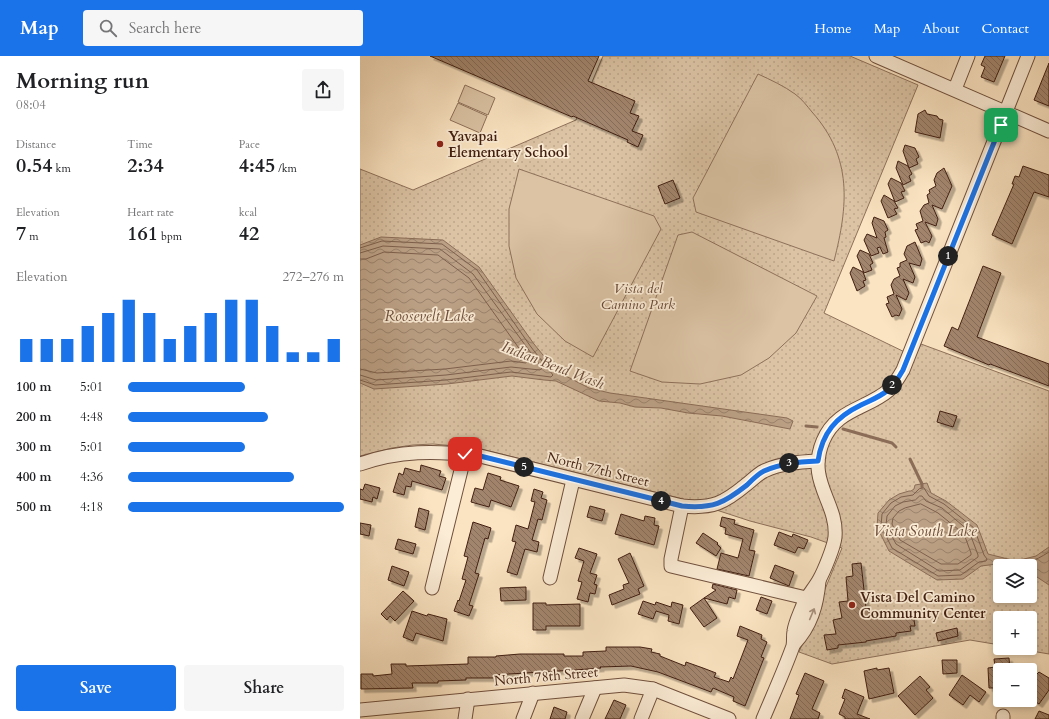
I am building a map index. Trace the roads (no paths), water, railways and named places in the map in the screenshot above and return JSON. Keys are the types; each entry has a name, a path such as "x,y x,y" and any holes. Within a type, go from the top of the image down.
{"street":[{"path":"876,56 898,60 955,89 1049,131"},
{"path":"955,89 968,56"},
{"path":"763,719 794,644 794,630 806,598 819,579 834,539 835,529 830,508 820,483 818,472 818,461 823,441 836,422 850,412 889,390 903,370 1028,56"},
{"name":"North 77th Street","path":"360,464 374,459 398,454 447,452 476,455 682,506 706,507 724,502 762,471 784,464 818,461"},
{"path":"432,588 465,454"},
{"path":"550,578 573,480"},
{"path":"682,506 671,559 671,566 806,598"},
{"path":"794,644 804,634 817,602 819,579"},
{"name":"North 78th Street","path":"360,710 624,685 653,689 703,714 729,719"},
{"path":"582,719 595,688"},
{"path":"641,719 653,689"},
{"path":"523,719 533,693"},
{"path":"465,719 468,699"}],"water":[{"name":"Roosevelt Lake","path":"381,237 443,240 479,267 534,344 556,371 589,388 610,393 787,418 793,421 790,429 722,416 688,413 661,408 635,407 620,403 599,401 556,381 512,376 447,384 374,389 360,383 360,245"},
{"name":"Vista South Lake","path":"927,483 931,493 946,501 977,525 988,554 1008,559 993,559 993,564 981,566 963,579 937,580 889,551 877,527 878,513 889,500 899,494 911,491 914,489 915,485"},
{"name":"Vista South Lake","path":"1049,547 1049,585 1037,577 1037,559 1024,559 1036,556"}],"waterway":[{"name":"Indian Bend Wash","path":"806,426 817,427"},
{"name":"Indian Bend Wash","path":"843,429 892,443 896,447"},
{"name":"Indian Bend Wash","path":"910,459 922,487"}],"place":[{"name":"Yavapai Elementary School","path":"440,144"},
{"name":"Vista Del Camino Community Center","path":"852,605"}],"park label":[{"name":"Vista del Camino Park","path":"638,296"}]}
